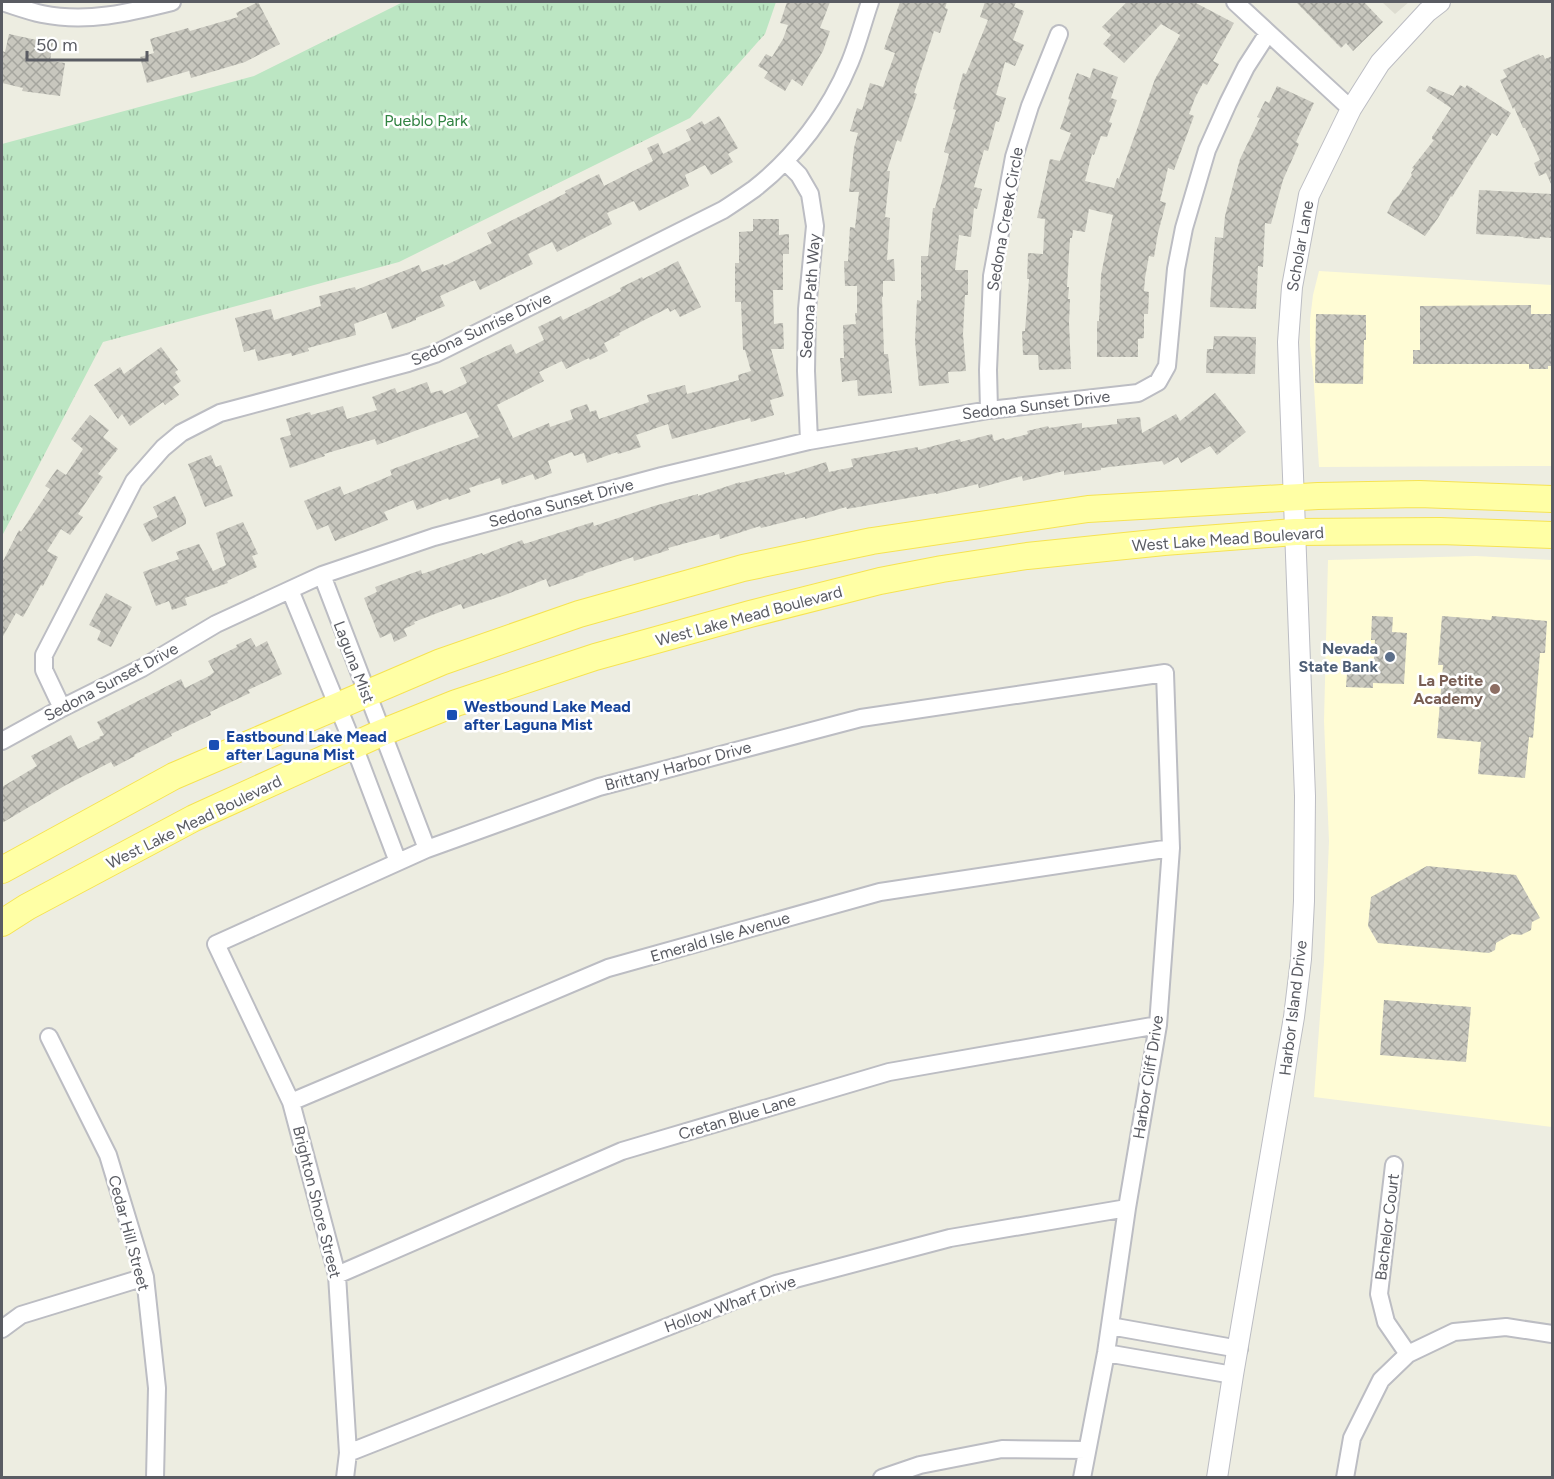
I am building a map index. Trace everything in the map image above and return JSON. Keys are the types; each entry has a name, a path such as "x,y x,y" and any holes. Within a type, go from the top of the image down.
{"main road":[{"path":"2,870 174,776 441,662 579,614 743,568 872,541 1088,508 1294,497 1419,494 1552,499"},
{"name":"West Lake Mead Boulevard","path":"2,923 27,907 194,818 381,732 456,703 595,657 880,581 1027,556 1295,532 1440,531 1552,535"}],"street":[{"path":"2,2 42,14 85,18 128,13 172,2"},
{"name":"Sedona Sunrise Drive","path":"62,708 44,670 44,655 134,481 163,448 181,433 220,413 435,354 723,210 754,189 785,161 813,128 835,93 850,62 870,2"},
{"path":"1235,2 1351,109"},
{"name":"Scholar Lane","path":"1295,532 1288,342 1292,287 1309,195 1351,109 1380,63 1427,12 1440,2"},
{"name":"Sedona Sunset Drive","path":"2,741 142,668 216,624 322,575 434,537 662,476 809,441 989,410 1138,393 1158,382 1167,366 1176,269 1184,228 1207,150 1246,67 1268,33"},
{"name":"Sedona Creek Circle","path":"989,410 988,370 992,276 1014,157 1030,106 1059,34"},
{"name":"Sedona Path Way","path":"785,161 799,175 810,194 815,226 807,309 806,371 809,441"},
{"name":"Harbor Island Drive","path":"1217,1478 1294,1017 1301,959 1305,890 1305,796 1295,532"},
{"name":"Laguna Mist","path":"322,575 427,849"},
{"name":"Laguna Mist","path":"290,590 354,746 398,862"},
{"name":"Harbor Cliff Drive","path":"1082,1478 1106,1353 1127,1208 1158,1025 1171,848 1165,673"},
{"name":"Brittany Harbor Drive","path":"216,944 427,849 599,787 861,718 1165,673"},
{"name":"Emerald Isle Avenue","path":"291,1102 608,968 880,892 1171,848"},
{"name":"Brighton Shore Street","path":"216,944 291,1102 337,1275 348,1453 345,1478"},
{"name":"Cretan Blue Lane","path":"337,1275 622,1151 889,1072 1158,1025"},
{"name":"Cedar Hill Street","path":"50,1037 108,1155 145,1277 157,1389 155,1478"},
{"name":"Bachelor Court","path":"1394,1165 1379,1294 1386,1322 1408,1354"},
{"name":"Hollow Wharf Drive","path":"348,1453 776,1284 950,1238 1127,1208"},
{"path":"2,1329 21,1315 145,1277"},
{"path":"1110,1326 1239,1349"},
{"path":"1345,1478 1352,1438 1381,1380 1408,1354 1454,1332 1506,1327 1552,1334"},
{"path":"1106,1353 1233,1375"},
{"path":"882,1478 920,1465 1002,1449 1086,1450"}],"shaded area":[{"path":"1382,2 1409,2 1395,14"},
{"path":"1319,271 1552,285 1552,466 1319,467 1310,320"},
{"path":"1476,556 1552,560 1552,1127 1314,1097 1324,962 1329,841 1324,721 1328,560"}],"green space":[{"name":"Pueblo Park","path":"403,2 776,2 765,34 690,118 399,262 103,342 2,536 2,144 254,76"}],"building":[{"path":"258,2 280,44 245,62 191,78 189,71 147,83 140,57 154,53 150,39 188,28 190,31 238,17 236,13"},
{"path":"787,2 830,2 820,28 830,31 823,51 802,86 792,79 785,91 764,78 768,72 758,66 766,54 772,57 783,39 788,25 780,23"},
{"path":"900,2 947,2 945,8 948,9 940,33 934,31 901,142 897,140 887,171 890,171 885,217 890,218 887,260 894,259 895,281 883,281 882,297 884,354 888,354 892,393 858,396 857,380 842,382 840,358 844,358 843,325 856,324 855,313 857,313 857,286 845,286 844,261 848,261 850,227 855,228 859,192 849,192 858,133 850,131 857,108 862,110 870,83 883,87 895,53 884,49"},
{"path":"985,2 1016,2 1014,7 1024,11 1013,40 1024,45 1015,66 1005,62 996,95 1006,98 999,122 996,121 988,151 984,150 974,187 982,189 977,209 974,208 971,237 959,235 955,270 968,270 968,295 965,295 963,334 966,371 948,372 949,383 919,386 915,341 917,300 921,301 921,256 928,256 933,208 935,208 949,154 944,152 956,110 953,109 963,73 966,74 988,20 980,17"},
{"path":"1127,2 1194,2 1234,23 1213,61 1219,64 1207,85 1203,83 1195,98 1189,114 1194,116 1174,170 1168,168 1160,201 1166,203 1154,257 1149,256 1145,278 1144,291 1149,292 1148,314 1144,314 1144,338 1138,339 1138,357 1097,357 1101,275 1113,215 1089,209 1085,232 1073,230 1072,238 1070,238 1067,287 1069,287 1068,299 1070,299 1071,369 1039,370 1038,355 1023,355 1022,331 1025,331 1029,279 1027,279 1028,253 1043,254 1045,219 1037,218 1050,159 1060,161 1071,133 1060,129 1077,73 1090,78 1093,68 1118,77 1111,98 1117,100 1109,122 1112,123 1107,137 1101,136 1094,155 1092,154 1085,181 1114,188 1155,79 1180,35 1161,24 1124,63 1103,44 1111,35 1102,27"},
{"path":"1296,2 1364,2 1383,22 1353,51 1346,43 1341,48"},
{"path":"9,34 53,42 50,61 65,63 60,96 22,91 23,88 2,83 2,51 5,52"},
{"path":"1539,54 1545,59 1552,56 1552,186 1546,173 1539,176 1534,163 1540,160 1500,80 1507,77 1503,70"},
{"path":"1460,85 1465,88 1467,85 1511,113 1497,136 1492,133 1425,236 1387,213 1412,175 1414,169 1412,168 1434,140 1432,137 1451,108 1426,91 1429,86 1453,96"},
{"path":"1277,86 1314,103 1296,142 1299,144 1283,180 1271,224 1265,223 1263,267 1258,266 1256,309 1210,307 1215,237 1223,238 1225,216 1240,159 1260,118 1257,117 1265,101 1269,103"},
{"path":"719,116 738,148 728,154 733,162 711,175 705,165 685,175 689,186 639,211 634,201 607,213 612,224 557,252 552,242 528,254 533,264 480,290 475,280 440,296 445,306 392,329 386,312 354,324 356,335 308,348 309,351 292,356 291,353 258,361 255,349 244,352 235,318 271,309 274,320 321,306 319,296 355,287 356,290 419,265 422,272 443,264 444,266 492,243 487,233 599,174 604,186 653,161 647,148 658,143 663,154 691,140 686,130 702,121 704,125"},
{"path":"1479,190 1552,194 1552,238 1476,234"},
{"path":"753,219 779,219 779,235 789,234 789,254 783,254 783,290 773,290 774,324 783,323 784,349 771,349 784,396 770,400 774,415 751,422 750,418 672,439 668,424 636,435 641,447 618,454 617,452 587,463 584,453 574,456 572,452 548,461 552,473 535,480 533,474 502,485 500,478 469,488 471,492 417,510 413,500 384,512 388,520 335,541 328,525 317,530 304,501 340,486 344,495 392,475 390,470 479,437 466,412 377,445 375,439 324,454 325,456 290,468 280,438 291,435 286,419 343,406 347,419 377,410 372,397 395,388 397,393 427,382 431,393 442,390 444,394 467,383 460,368 511,344 516,354 544,340 538,327 561,316 563,320 621,291 620,288 678,261 701,307 680,317 675,309 670,312 668,308 604,343 608,351 590,360 589,358 566,369 562,361 539,372 544,381 497,405 513,438 549,423 550,427 573,419 570,410 587,404 590,412 596,410 599,419 649,402 647,395 685,385 687,394 739,380 738,375 751,371 745,350 743,350 741,302 735,302 735,263 739,263 739,232 753,231"},
{"path":"1531,305 1531,314 1552,314 1552,366 1548,366 1548,369 1529,369 1529,364 1413,364 1413,350 1420,350 1420,306"},
{"path":"1316,314 1366,315 1363,384 1315,383"},
{"path":"1214,336 1256,337 1255,374 1206,373 1207,349 1213,349"},
{"path":"161,347 178,370 175,372 181,381 173,387 179,395 165,405 163,402 130,426 122,414 118,419 94,385 120,367 124,374"},
{"path":"1215,393 1246,432 1217,455 1210,446 1181,463 1178,457 1164,465 1162,461 1064,475 1064,471 1023,481 1022,476 979,488 978,484 936,494 847,509 846,507 805,519 805,517 761,528 760,526 720,539 719,534 668,548 669,550 634,561 633,557 549,587 546,579 463,609 461,604 414,622 415,624 404,629 407,636 394,642 391,633 380,638 364,598 377,592 375,587 421,570 422,574 522,540 524,544 593,522 594,526 654,506 698,494 698,496 740,482 784,472 785,475 826,462 829,472 853,467 851,459 918,447 918,450 960,439 961,442 992,434 994,441 1004,438 1005,440 1048,426 1049,428 1082,423 1082,428 1117,424 1117,419 1140,417 1142,433 1176,414 1180,421"},
{"path":"90,415 109,430 103,437 118,449 98,474 103,477 78,514 83,517 70,535 61,529 47,551 58,557 43,586 41,585 23,617 16,613 2,638 2,563 19,530 21,532 50,489 45,486 57,469 66,475 83,449 71,439"},
{"path":"211,455 216,467 221,465 233,496 205,507 188,464"},
{"path":"175,496 186,519 186,524 152,542 143,524 158,517 153,507"},
{"path":"243,522 258,554 252,556 257,567 227,581 228,583 185,598 187,605 172,610 169,601 156,606 143,572 179,559 176,552 199,544 213,571 226,565 216,533"},
{"path":"106,593 132,607 111,647 97,640 101,631 89,625"},
{"name":"Nevada State Bank","path":"1372,616 1393,617 1392,632 1407,633 1404,684 1373,683 1373,688 1346,687 1347,673 1373,674 1375,640 1371,640"},
{"path":"1442,616 1491,620 1492,616 1547,621 1545,653 1540,653 1533,738 1529,737 1525,778 1478,774 1481,742 1437,738 1443,665 1438,665"},
{"path":"251,638 256,647 267,641 282,674 248,690 250,693 210,712 211,715 171,734 172,736 114,767 111,762 66,785 2,823 2,787 37,766 31,756 71,735 78,749 100,738 104,735 97,722 181,679 185,688 209,676 214,672 208,661"},
{"path":"1427,866 1516,875 1540,918 1532,922 1531,930 1521,935 1512,934 1496,943 1495,950 1489,953 1378,943 1368,926 1371,897"},
{"path":"1384,1000 1471,1007 1466,1062 1380,1055"}],"place":[{"name":"Nevada State Bank","path":"1390,657"},
{"name":"La Petite Academy","path":"1495,689"},
{"name":"Westbound Lake Mead after Laguna Mist","path":"452,715"},
{"name":"Eastbound Lake Mead after Laguna Mist","path":"214,745"}]}
